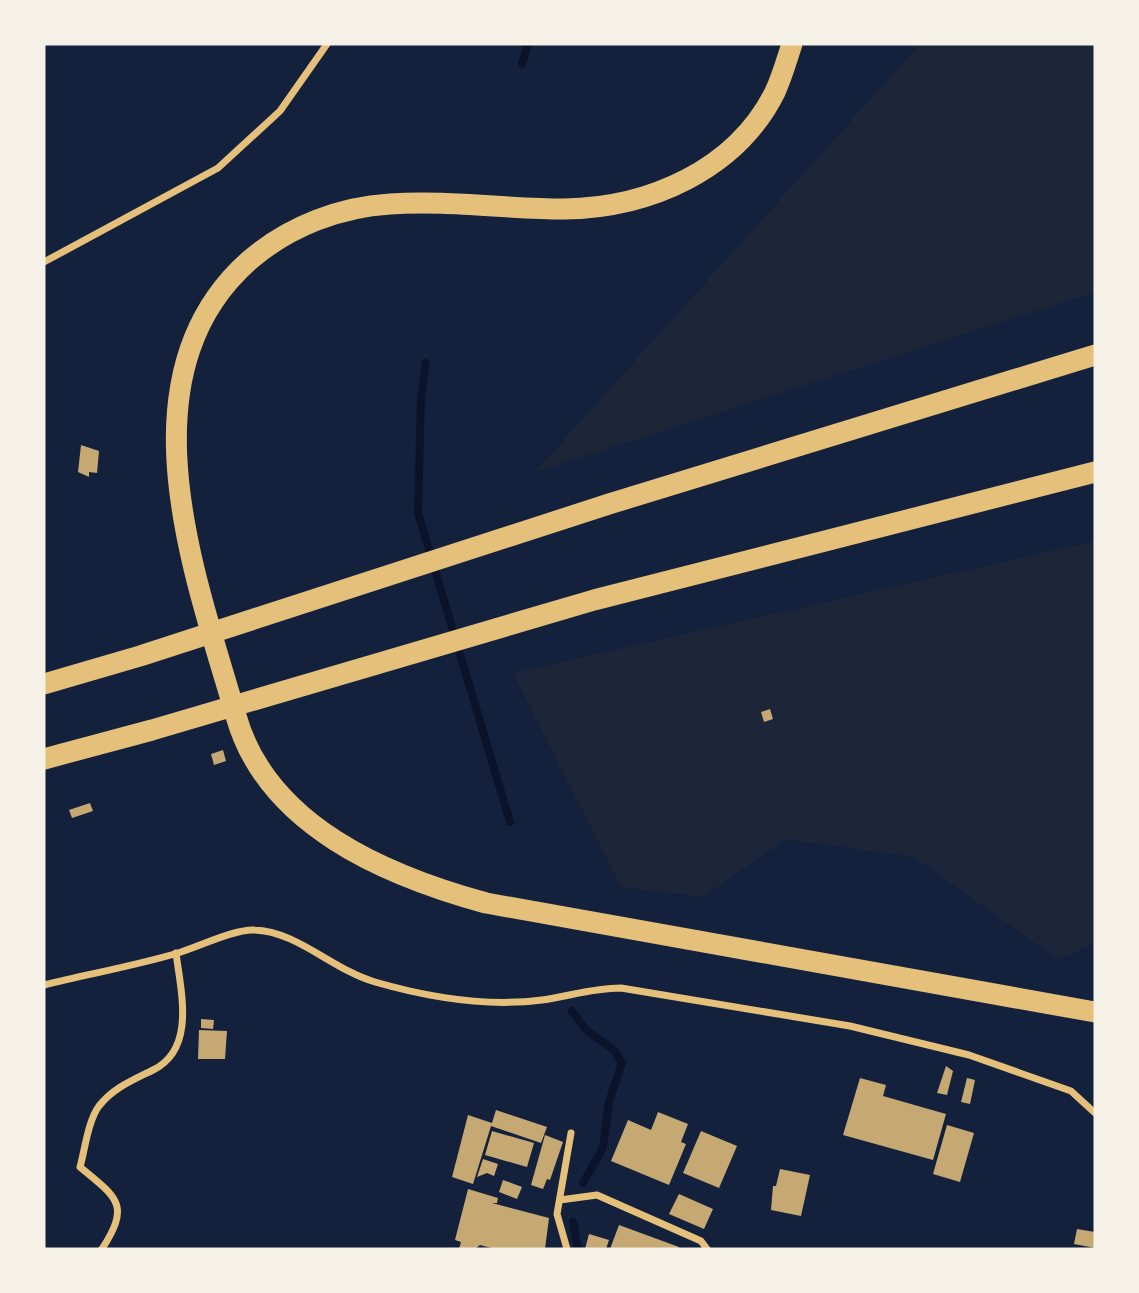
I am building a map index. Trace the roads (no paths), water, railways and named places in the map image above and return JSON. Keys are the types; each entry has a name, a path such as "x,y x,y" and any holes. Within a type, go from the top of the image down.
{"highway":[{"path":"792,44 775,92 749,131 713,166 668,189 619,202 568,209 392,204 343,209 302,226 265,247 236,272 209,306 191,342 180,382 176,424 178,469 196,576 240,732 259,766 286,800 318,828 364,858 434,889 486,903 1095,1012"},
{"path":"44,684 140,656 609,504 1095,355"},
{"path":"44,758 152,730 594,600 1095,472"}],"street":[{"path":"44,262 218,167 280,111 327,44"},
{"path":"44,985 176,953 252,929 284,936 327,961 373,981 441,997 529,1000 592,988 621,988 850,1026 969,1055 1071,1091 1095,1113"},
{"path":"102,1249 118,1225 118,1205 105,1188 80,1167 97,1108 114,1090 163,1065 175,1049 184,1015 176,953"},
{"path":"567,1249 557,1214 571,1133"},
{"path":"559,1200 597,1195 701,1241 707,1249"}],"waterway":[{"path":"522,64 528,44"},
{"path":"426,363 421,397 418,513 510,822"},
{"path":"572,1011 586,1030 614,1050 622,1063 609,1102 603,1148 583,1183"},
{"path":"573,1222 578,1249"}]}
